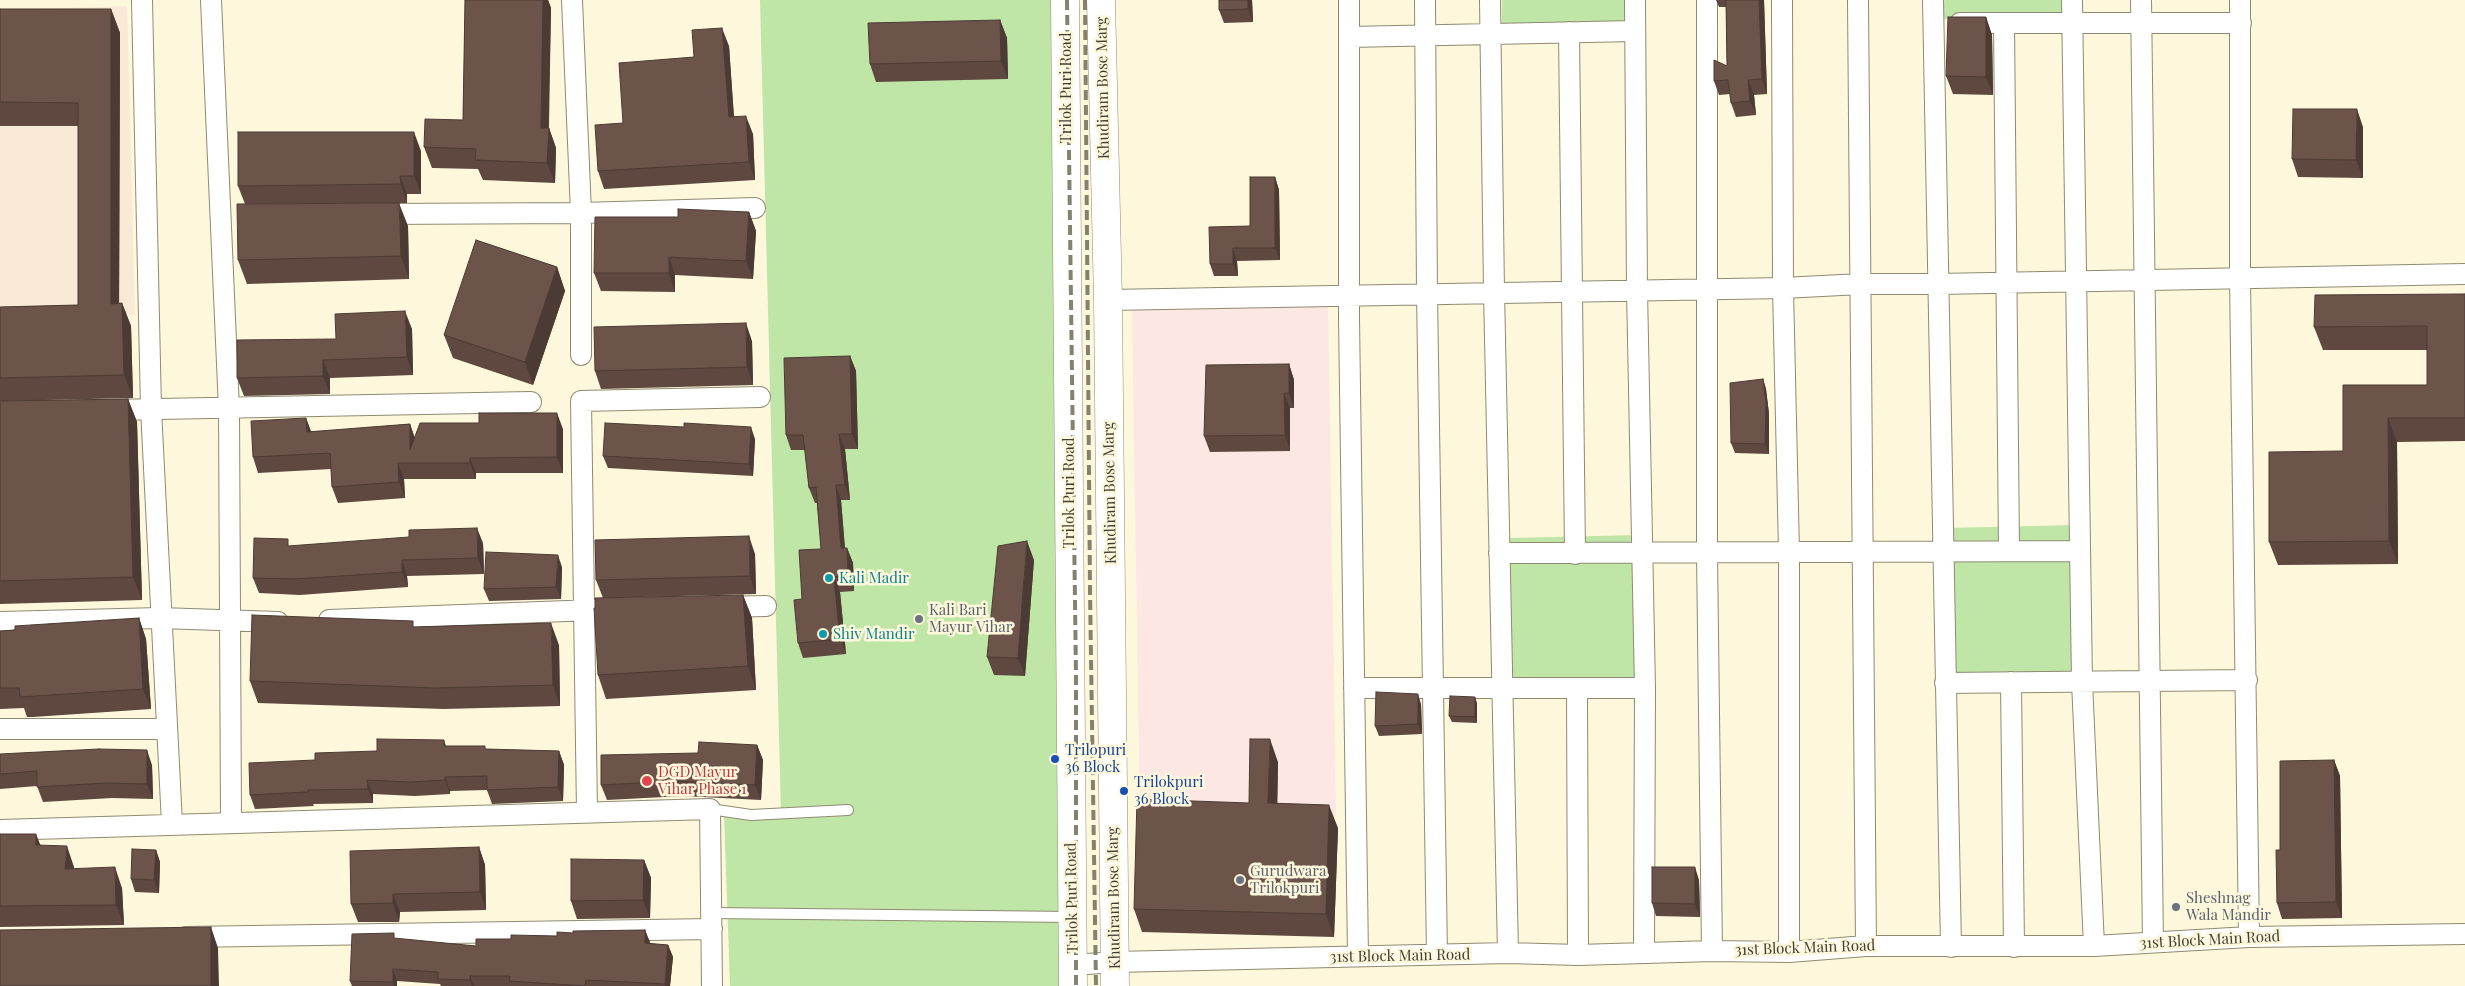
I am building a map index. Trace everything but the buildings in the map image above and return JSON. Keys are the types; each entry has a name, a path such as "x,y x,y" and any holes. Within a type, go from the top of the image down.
{"street":[{"path":"142,0 151,409 160,618 172,824"},
{"path":"211,0 231,215 228,409 231,822"},
{"path":"572,0 581,214 581,355"},
{"name":"Trilok Puri Road","path":"1065,0 1073,976"},
{"name":"Khudiram Bose Marg","path":"1101,0 1108,300 1115,974"},
{"path":"1349,0 1348,295 1358,956"},
{"path":"1425,0 1427,292 1437,955"},
{"path":"1490,0 1508,953"},
{"path":"1635,0 1636,290 1645,688 1644,951"},
{"path":"1707,0 1707,553 1712,951"},
{"path":"1782,0 1783,288 1788,552 1789,952"},
{"path":"1858,0 1866,946"},
{"path":"1933,0 1951,947"},
{"path":"2072,0 2082,682 2094,946"},
{"path":"2141,0 2153,942"},
{"path":"2240,0 2240,279 2247,680 2249,937"},
{"path":"1933,23 2240,23"},
{"path":"2004,23 2009,551"},
{"path":"1349,37 1635,31"},
{"path":"1569,32 1575,554"},
{"path":"357,214 581,214 755,208"},
{"path":"1108,300 1427,292 1783,288 1861,284 2076,282 2465,274"},
{"path":"587,812 581,401 760,397"},
{"path":"85,411 530,402"},
{"path":"1499,552 1575,554 2080,551"},
{"path":"699,608 766,606"},
{"path":"0,622 160,618 229,621 304,621 642,609"},
{"path":"1945,683 2247,680"},
{"path":"2011,682 2014,947"},
{"path":"1354,688 1645,688"},
{"path":"1577,688 1578,955"},
{"path":"0,729 166,729"},
{"path":"0,830 710,809 712,986"},
{"path":"168,937 712,921"},
{"name":"31st Block Main Road","path":"1073,976 1358,956 1508,953 1578,955 1644,951 1789,952 1866,946 2094,946 2249,937 2465,934"}],"lane":[{"path":"710,809 751,814 848,810"},
{"path":"712,921 1072,917"}],"shaded area":[{"path":"127,6 135,315 0,319 0,10"},
{"path":"1328,305 1336,816 1140,819 1132,308"}],"green space":[{"path":"760,0 1059,0 1069,986 730,986 724,815 781,814"},
{"path":"1502,0 1630,0 1630,30 1502,30"},
{"path":"1936,0 2064,0 2064,19 1936,19"},
{"path":"2075,525 2076,672 1947,672 1946,528"},
{"path":"1638,535 1639,682 1511,683 1509,538"}],"railway":[{"path":"1067,0 1076,676 1076,986"},
{"path":"1085,0 1090,590 1096,986"}],"place":[{"name":"Kali Madir","path":"829,578"},
{"name":"Kali Bari Mayur Vihar","path":"919,619"},
{"name":"Shiv Mandir","path":"823,634"},
{"name":"Trilopuri 36 Block","path":"1055,759"},
{"name":"DGD Mayur Vihar Phase 1","path":"647,781"},
{"name":"Trilokpuri 36 Block","path":"1124,791"},
{"name":"Gurudwara Trilokpuri","path":"1240,880"},
{"name":"Sheshnag Wala Mandir","path":"2176,907"}]}
